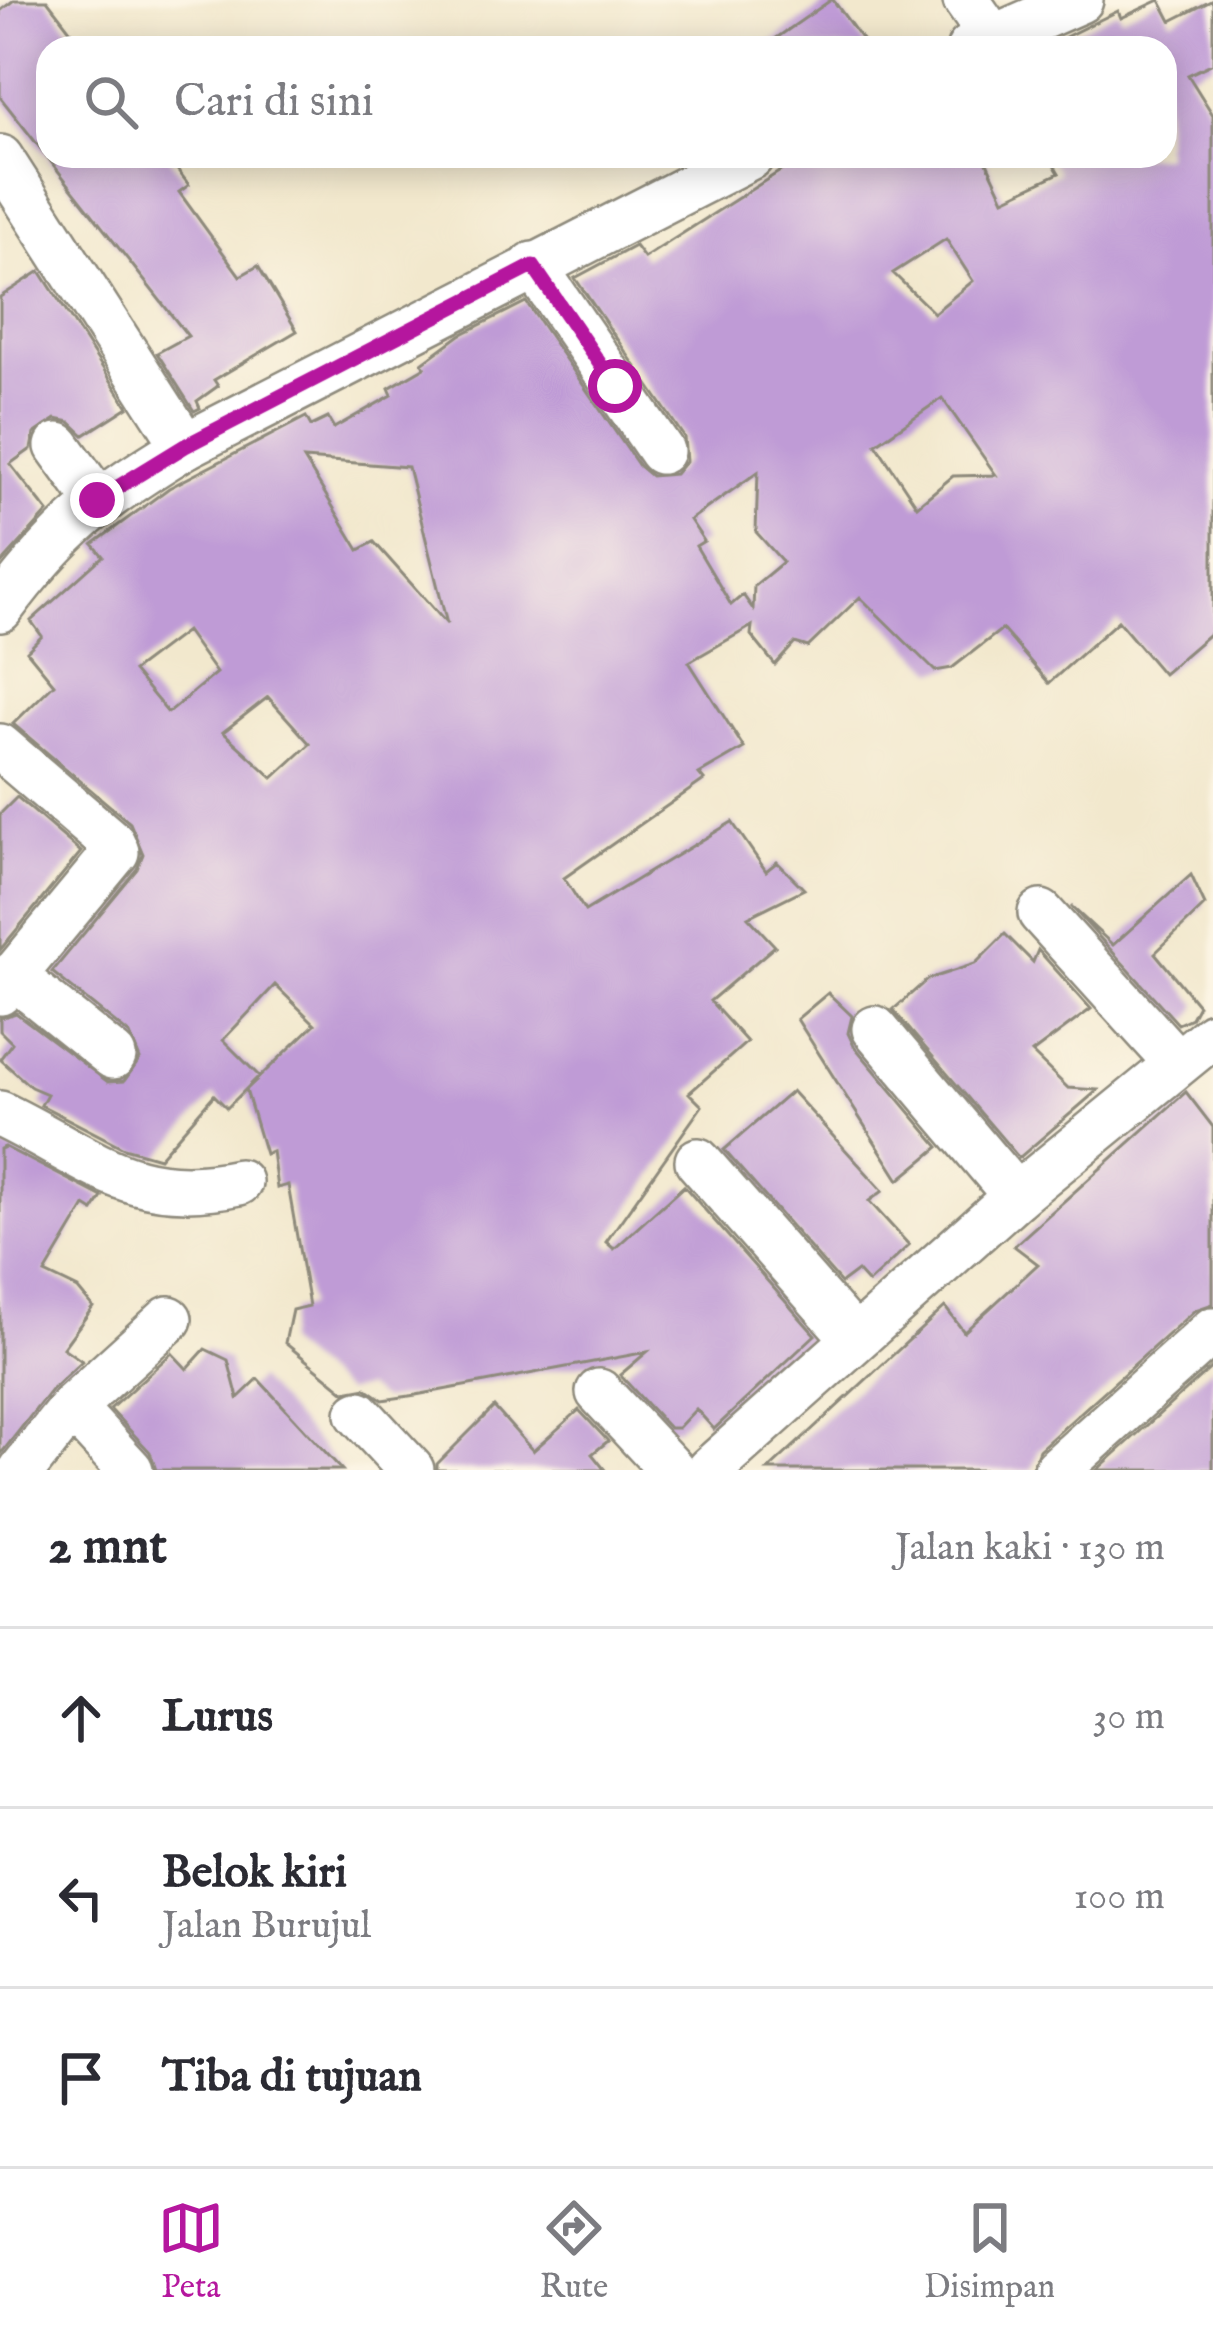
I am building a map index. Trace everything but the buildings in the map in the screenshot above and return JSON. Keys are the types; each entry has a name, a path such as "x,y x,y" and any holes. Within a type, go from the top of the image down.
{"street":[{"path":"966,0 979,36"},
{"path":"997,36 1080,0"},
{"path":"0,158 185,446"},
{"path":"0,609 44,551 97,500 185,446 727,168"},
{"path":"533,266 661,452"},
{"path":"58,446 97,500"},
{"path":"0,747 112,843 116,852 6,983 113,1056"},
{"path":"1041,914 1177,1063"},
{"path":"875,1029 1016,1196"},
{"path":"710,1470 853,1337 1213,1034"},
{"path":"0,1114 128,1180 164,1191 239,1182"},
{"path":"698,1161 853,1337"},
{"path":"22,1470 72,1407 169,1319"},
{"path":"1057,1470 1213,1330"},
{"path":"599,1392 672,1470"},
{"path":"72,1407 130,1470"},
{"path":"359,1414 411,1470"}],"route":[{"path":"97,500 185,446 533,266 615,386"}]}
